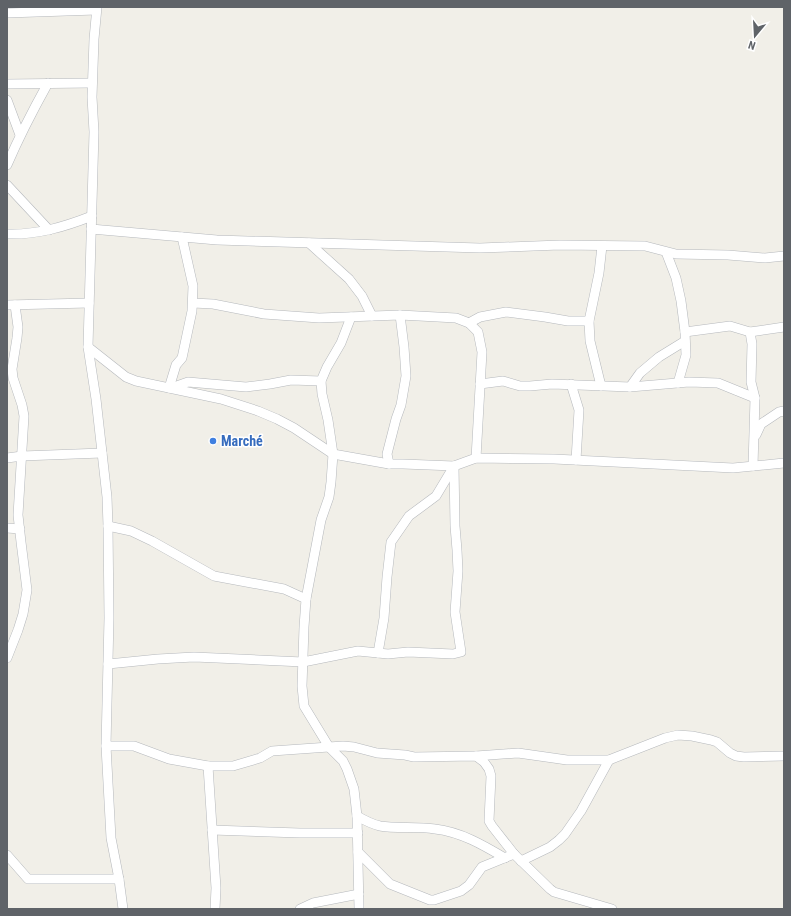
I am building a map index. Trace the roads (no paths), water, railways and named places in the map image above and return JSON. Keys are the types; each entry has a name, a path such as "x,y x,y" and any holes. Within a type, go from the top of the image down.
{"street":[{"path":"7,13 96,8 92,82 94,132 88,347 96,399 107,497 109,618 106,746 111,838 120,879 123,909"},
{"path":"7,84 92,82"},
{"path":"7,165 20,135 48,84"},
{"path":"7,100 20,135"},
{"path":"7,185 49,230"},
{"path":"7,234 29,234 49,230 70,225 92,216"},
{"path":"91,230 217,240 480,248 560,245 645,246 676,254 765,258 784,256"},
{"path":"169,388 176,365 182,358 193,303 193,286 182,237"},
{"path":"309,243 349,279 362,296 372,316"},
{"path":"601,386 590,341 589,321 599,273 602,246"},
{"path":"666,252 676,278 685,332 686,355 678,383"},
{"path":"7,658 23,614 27,590 19,510 24,416 13,378 12,369 18,327 11,305 89,303"},
{"path":"193,303 213,304 264,314 318,318 400,315 456,318 469,323 478,332 482,352 476,458"},
{"path":"469,323 480,316 506,312 568,321 589,321"},
{"path":"389,464 387,454 401,405 406,376 400,315"},
{"path":"351,317 341,343 327,367 321,381 333,454 329,496 321,520 306,599 302,686 304,706 329,747 343,761 354,790 358,833 359,909"},
{"path":"685,332 730,326 750,332 784,327"},
{"path":"750,332 752,344 751,382 755,398 754,466"},
{"path":"630,387 640,373 659,357 685,342"},
{"path":"88,347 126,377 136,381 221,399 258,411 294,428 333,454 389,464 454,466 476,458 576,460 733,468 784,463"},
{"path":"169,388 188,382 246,387 291,380 321,381"},
{"path":"480,384 503,381 520,386 571,384 630,387 678,383 718,382 755,398"},
{"path":"571,384 579,410 576,460"},
{"path":"754,437 761,424 779,412 784,411"},
{"path":"7,458 22,456 102,453"},
{"path":"378,653 384,618 391,542 409,516 436,496 454,466"},
{"path":"108,664 194,657 303,662 358,651 388,654 414,652 453,654 461,652 454,612 458,571 455,526 454,466"},
{"path":"108,526 131,531 152,541 214,576 284,589 306,599"},
{"path":"7,528 20,529"},
{"path":"106,746 134,746 169,759 208,766 233,766 260,758 272,751 343,746 354,747 376,753 414,757 476,756 518,753 567,760 609,760 665,738 678,735 692,736 717,742 736,756 784,756"},
{"path":"476,756 484,762 489,769 491,776 489,821 518,857 554,892 612,909"},
{"path":"358,852 390,884 430,900 461,891 469,885 482,867 505,858 518,857 550,847 559,840 581,811 609,760"},
{"path":"208,766 216,888 215,909"},
{"path":"357,816 381,826 434,828 462,835 505,858"},
{"path":"212,830 358,833"},
{"path":"7,855 28,879 120,879"},
{"path":"300,909 313,904 359,894"}],"place":[{"name":"Marché","path":"213,441"}]}
